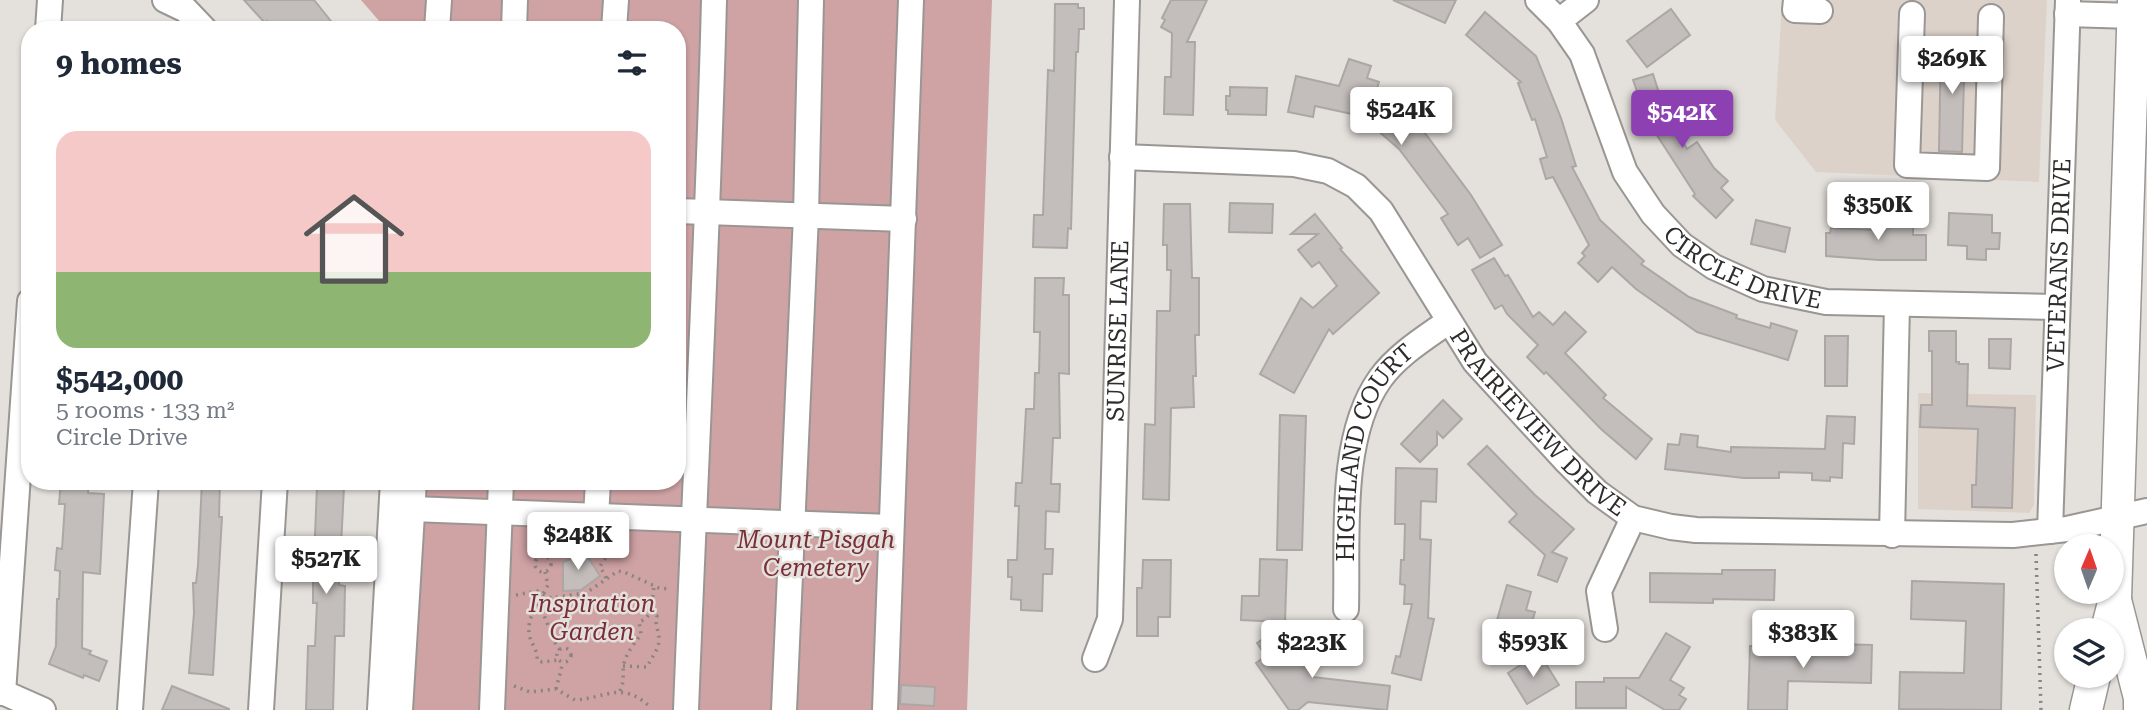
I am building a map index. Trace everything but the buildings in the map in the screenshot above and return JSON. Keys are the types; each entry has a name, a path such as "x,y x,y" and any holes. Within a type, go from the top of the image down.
{"main road":[{"path":"2124,554 2132,514 2134,8"},
{"path":"2116,604 2140,698 2140,710"},
{"path":"2087,710 2092,688"}],"street":[{"path":"49,21 50,0"},
{"path":"438,21 439,0"},
{"path":"514,21 515,0"},
{"path":"614,21 615,0"},
{"path":"686,710 709,212 714,0"},
{"path":"784,710 806,215 811,0"},
{"path":"885,710 911,0"},
{"name":"SUNRISE LANE","path":"1095,659 1110,619 1127,0"},
{"name":"CIRCLE DRIVE","path":"1538,0 1559,21 1582,54 1625,172 1653,214 1682,245 1714,267 1763,289 1826,302 2057,307"},
{"path":"1559,21 1586,0"},
{"path":"1796,0 1795,10 1820,11"},
{"path":"2067,7 2134,8"},
{"name":"VETERANS DRIVE","path":"2050,531 2067,7"},
{"path":"1912,14 1907,165 1987,168 1992,17"},
{"name":"PRAIRIEVIEW DRIVE","path":"1122,158 1294,164 1328,172 1356,186 1381,211 1475,362 1514,408 1597,492 1633,517 1671,527 1696,530 2013,536 2132,514"},
{"path":"686,211 904,219"},
{"path":"1892,535 1897,304"},
{"name":"HIGHLAND COURT","path":"1346,609 1350,457 1360,417 1380,379 1411,347 1449,321"},
{"path":"21,422 1,692 43,710"},
{"path":"130,710 145,490"},
{"path":"261,710 274,490"},
{"path":"380,710 392,490"},
{"path":"400,710 413,490"},
{"path":"492,710 501,490"},
{"path":"599,490 602,518"},
{"path":"412,509 891,527"},
{"path":"1605,629 1599,591 1633,517"}],"path":[{"path":"602,518 607,556 600,566 606,578"},
{"path":"2036,554 2041,710"},
{"path":"543,555 551,562 545,572 536,570 534,565 536,559 543,555"},
{"path":"497,595 522,595 537,591 551,598 586,593 618,571 654,587 691,590"},
{"path":"545,572 548,585 533,609 529,634 538,652 537,660 569,660 571,654 567,649 560,650"},
{"path":"620,691 624,682 623,666 626,657 641,634 639,622 652,612 654,587"},
{"path":"538,604 548,620 550,635 560,650"},
{"path":"623,666 647,667 657,649 657,616 652,612"},
{"path":"556,689 561,661 557,654 560,650"},
{"path":"493,684 505,684 530,692 556,689 576,700 620,691 632,694 649,706"}],"shaded area":[{"path":"1782,0 2047,0 2039,182 1816,172 1775,120"},
{"path":"1918,393 2036,395 2034,505 2029,513 1918,509"}],"green space":[{"name":"Mount Pisgah Cemetery","path":"361,0 992,0 967,710 388,710 401,490 686,490 686,21 379,21"}],"park label":[{"name":"Inspiration Garden","path":"592,618"}]}
